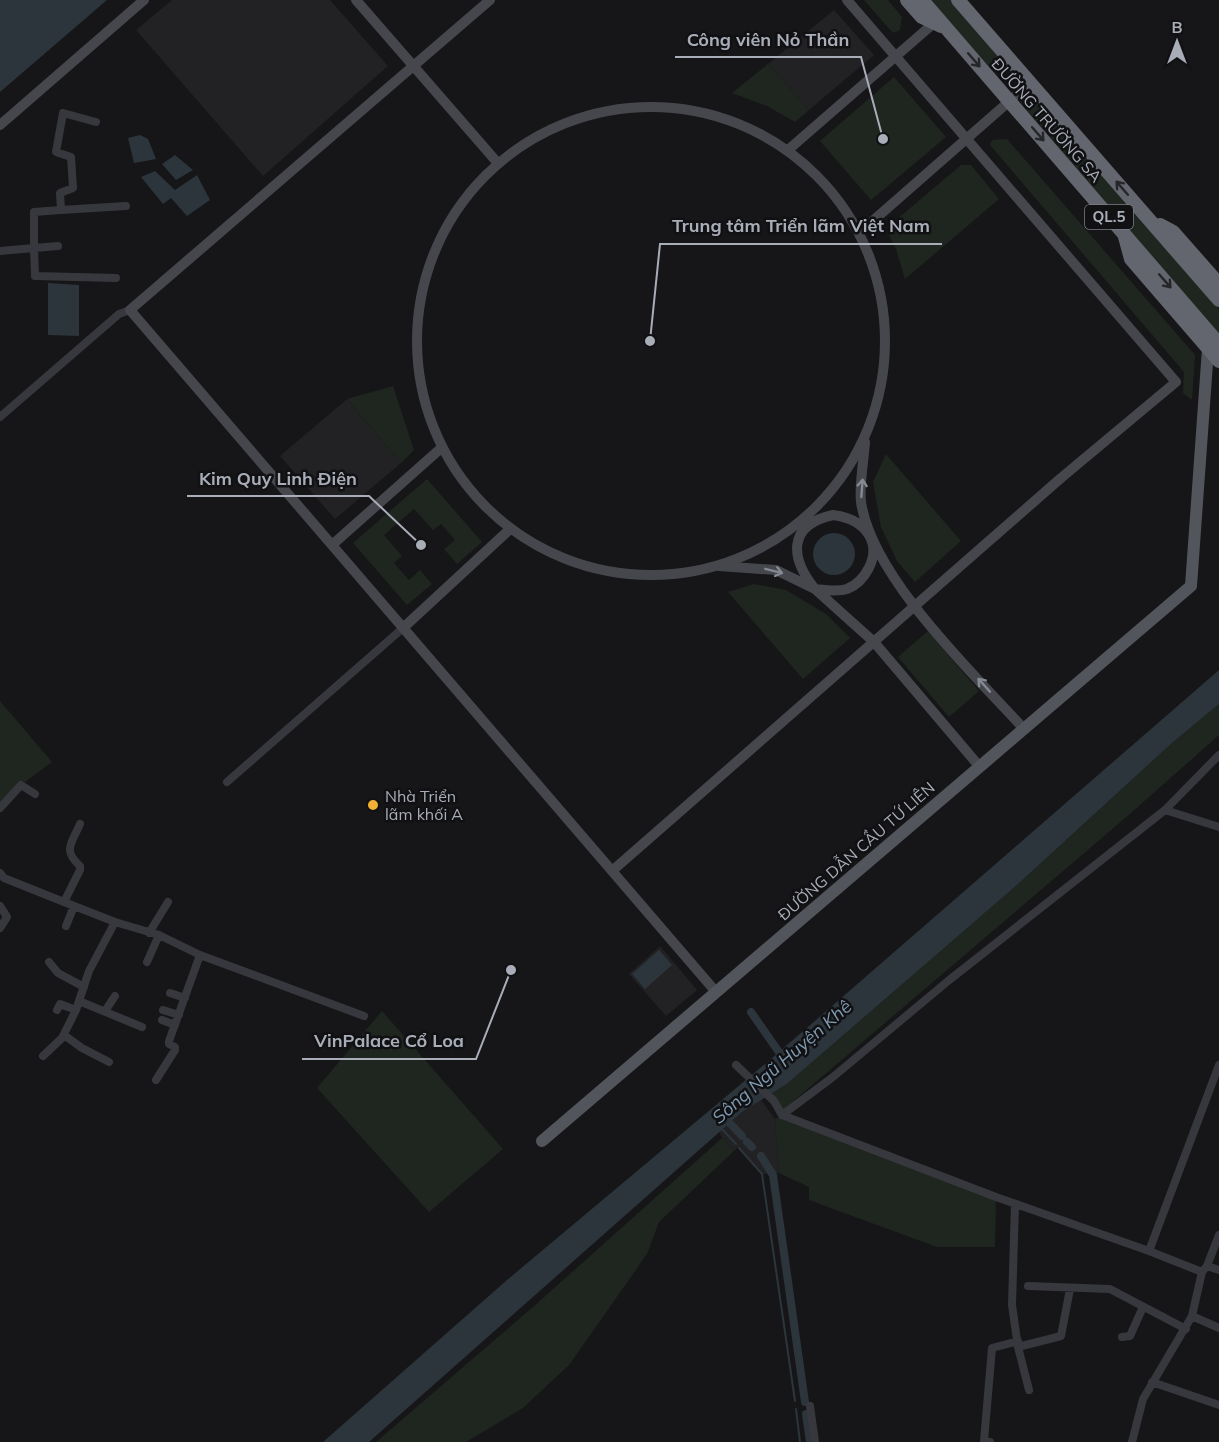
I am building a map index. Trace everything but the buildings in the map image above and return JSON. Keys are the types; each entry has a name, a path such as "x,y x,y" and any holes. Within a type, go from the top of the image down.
{"highway":[{"name":"ĐƯỜNG TRƯỜNG SA","path":"907,0 922,17 940,25"},
{"name":"ĐƯỜNG TRƯỜNG SA","path":"922,0 940,25 1124,234 1214,346 1219,361"},
{"name":"ĐƯỜNG TRƯỜNG SA","path":"958,0 1219,300"},
{"name":"ĐƯỜNG TRƯỜNG SA","path":"968,0 976,21"},
{"name":"ĐƯỜNG TRƯỜNG SA","path":"1150,220 1173,232 1219,284"}],"main road":[{"name":"ĐƯỜNG DẪN CẦU TỨ LIÊN","path":"542,1141 1191,586 1214,346"}],"street":[{"path":"0,125 144,0"},
{"path":"356,0 496,161"},
{"path":"0,417 119,314 130,310 490,0"},
{"path":"612,871 1061,478 1176,382 847,0"},
{"path":"788,150 896,57 940,25"},
{"path":"859,233 1030,83"},
{"path":"979,766 874,642 814,589 799,567 798,544 807,525 849,472 866,431 878,395 881,361 880,312 876,284 859,233 812,171 769,136 719,118 665,108 608,111 568,121 496,161 466,198 444,231 422,311 418,352 418,392 439,450 465,485 509,530 590,564 629,572 674,574 716,565 761,549 807,525 821,518 833,516 855,521 871,539 915,607 1023,728"},
{"path":"61,210 60,193 73,188 71,157 56,152 63,113 96,122"},
{"path":"116,278 35,276 34,212 126,206"},
{"path":"0,250 57,246"},
{"path":"130,310 716,992"},
{"path":"716,565 776,570 814,589 837,591 859,582 867,573 871,562 871,539 861,500 866,431"},
{"path":"332,545 439,450"},
{"path":"227,782 403,628 509,530"},
{"path":"782,1115 833,1077 948,981 1165,810 1219,755"},
{"path":"0,808 21,784 35,794"},
{"path":"1165,810 1219,827"},
{"path":"64,903 80,870 80,866 72,860 69,852 80,824"},
{"path":"1,878 115,922 159,936 200,955 364,1016"},
{"path":"149,933 168,902"},
{"path":"0,906 7,917 0,928"},
{"path":"66,926 74,906"},
{"path":"42,1056 64,1035 76,1010 89,971 115,922"},
{"path":"147,962 159,936"},
{"path":"156,1080 176,1050 169,1043 200,955"},
{"path":"49,962 58,972 84,987"},
{"path":"170,993 185,998"},
{"path":"105,1011 115,996"},
{"path":"79,1001 142,1028"},
{"path":"57,1010 60,1004 63,1004 76,1010"},
{"path":"163,1010 179,1015"},
{"path":"162,1020 175,1025"},
{"path":"64,1035 82,1048 109,1062"},
{"path":"736,1065 774,1101 782,1115 1015,1204 1204,1269 1219,1270"},
{"path":"1149,1251 1219,1065"},
{"path":"1015,1204 1012,1305 1029,1390"},
{"path":"1132,1442 1143,1399 1192,1317 1204,1269 1219,1235"},
{"path":"1028,1286 1110,1289 1186,1329"},
{"path":"990,1442 984,1441 992,1348 1060,1336 1070,1289"},
{"path":"1122,1337 1130,1336 1143,1307"},
{"path":"1192,1317 1219,1328"},
{"path":"1152,1382 1219,1405"},
{"path":"810,1406 815,1442"}],"shaded area":[{"path":"172,0 330,0 388,66 263,176 136,30"},
{"path":"864,0 888,0 902,17 900,30 893,33"},
{"path":"927,0 951,0 1002,62 1001,70 995,72 992,70"},
{"path":"834,10 874,55 809,110 768,64"},
{"path":"768,64 809,110 795,122 767,106 732,93"},
{"path":"894,77 946,137 871,200 820,141"},
{"path":"1025,92 1076,145 1219,309 1219,336 1020,102 1018,99"},
{"path":"1007,139 1195,355 1192,400 1183,393 1184,372 990,145 992,140"},
{"path":"961,165 971,165 999,199 905,279 889,235 889,226"},
{"path":"393,386 414,450 401,463 347,399"},
{"path":"347,399 401,463 335,519 280,456"},
{"path":"886,454 961,541 915,582 897,561 881,527 873,482"},
{"path":"427,479 482,542 457,564 444,549 455,540 441,524 433,530 414,509 384,535 402,556 394,563 409,580 420,570 432,584 407,605 353,543"},
{"path":"754,584 786,590 826,614 850,638 803,679 728,592"},
{"path":"928,631 979,691 949,717 898,657"},
{"path":"0,701 52,762 21,785 0,806"},
{"path":"1219,704 1219,735 783,1110 772,1093 788,1083 1017,885 1172,743"},
{"path":"660,946 697,990 666,1016 629,974"},
{"path":"382,1011 503,1149 429,1212 317,1088"},
{"path":"761,1100 775,1119 779,1173 762,1174 738,1147 734,1151 719,1132 742,1112"},
{"path":"782,1115 996,1197 995,1247 937,1247 809,1200 809,1187 779,1173 775,1119"},
{"path":"722,1138 734,1151 659,1222 647,1254 569,1365 523,1408 466,1442 376,1442 533,1307"}],"water":[{"path":"0,0 107,0 0,92"},
{"path":"140,135 148,139 156,159 134,163 128,138"},
{"path":"175,155 193,170 176,180 162,164"},
{"path":"155,171 175,190 197,175 210,200 187,216 171,198 163,204 141,177"},
{"path":"48,283 79,285 79,336 48,335"},
{"path":"834,533 849,539 855,554 849,569 834,575 819,569 813,554 819,539"},
{"name":"Sông Ngũ Huyện Khê","path":"1219,670 1219,704 1172,743 1017,885 788,1083 742,1112 369,1442 323,1442 507,1280 771,1059"},
{"path":"659,950 672,965 645,989 632,974"}],"waterway":[{"path":"751,1012 783,1058"},
{"path":"722,1115 742,1136"},
{"path":"721,1128 736,1144"},
{"path":"747,1142 752,1147"},
{"path":"739,1148 762,1174 795,1401"},
{"path":"761,1156 773,1175 805,1402"},
{"path":"796,1409 800,1442"},
{"path":"806,1414 810,1442"}],"place":[{"name":"Công viên Nỏ Thần","path":"883,139"},
{"name":"Trung tâm Triển lãm Việt Nam","path":"650,341"},
{"name":"Kim Quy Linh Điện","path":"421,545"},
{"name":"Nhà Triển lãm khối A","path":"373,805"},
{"name":"VinPalace Cổ Loa","path":"511,970"}]}
